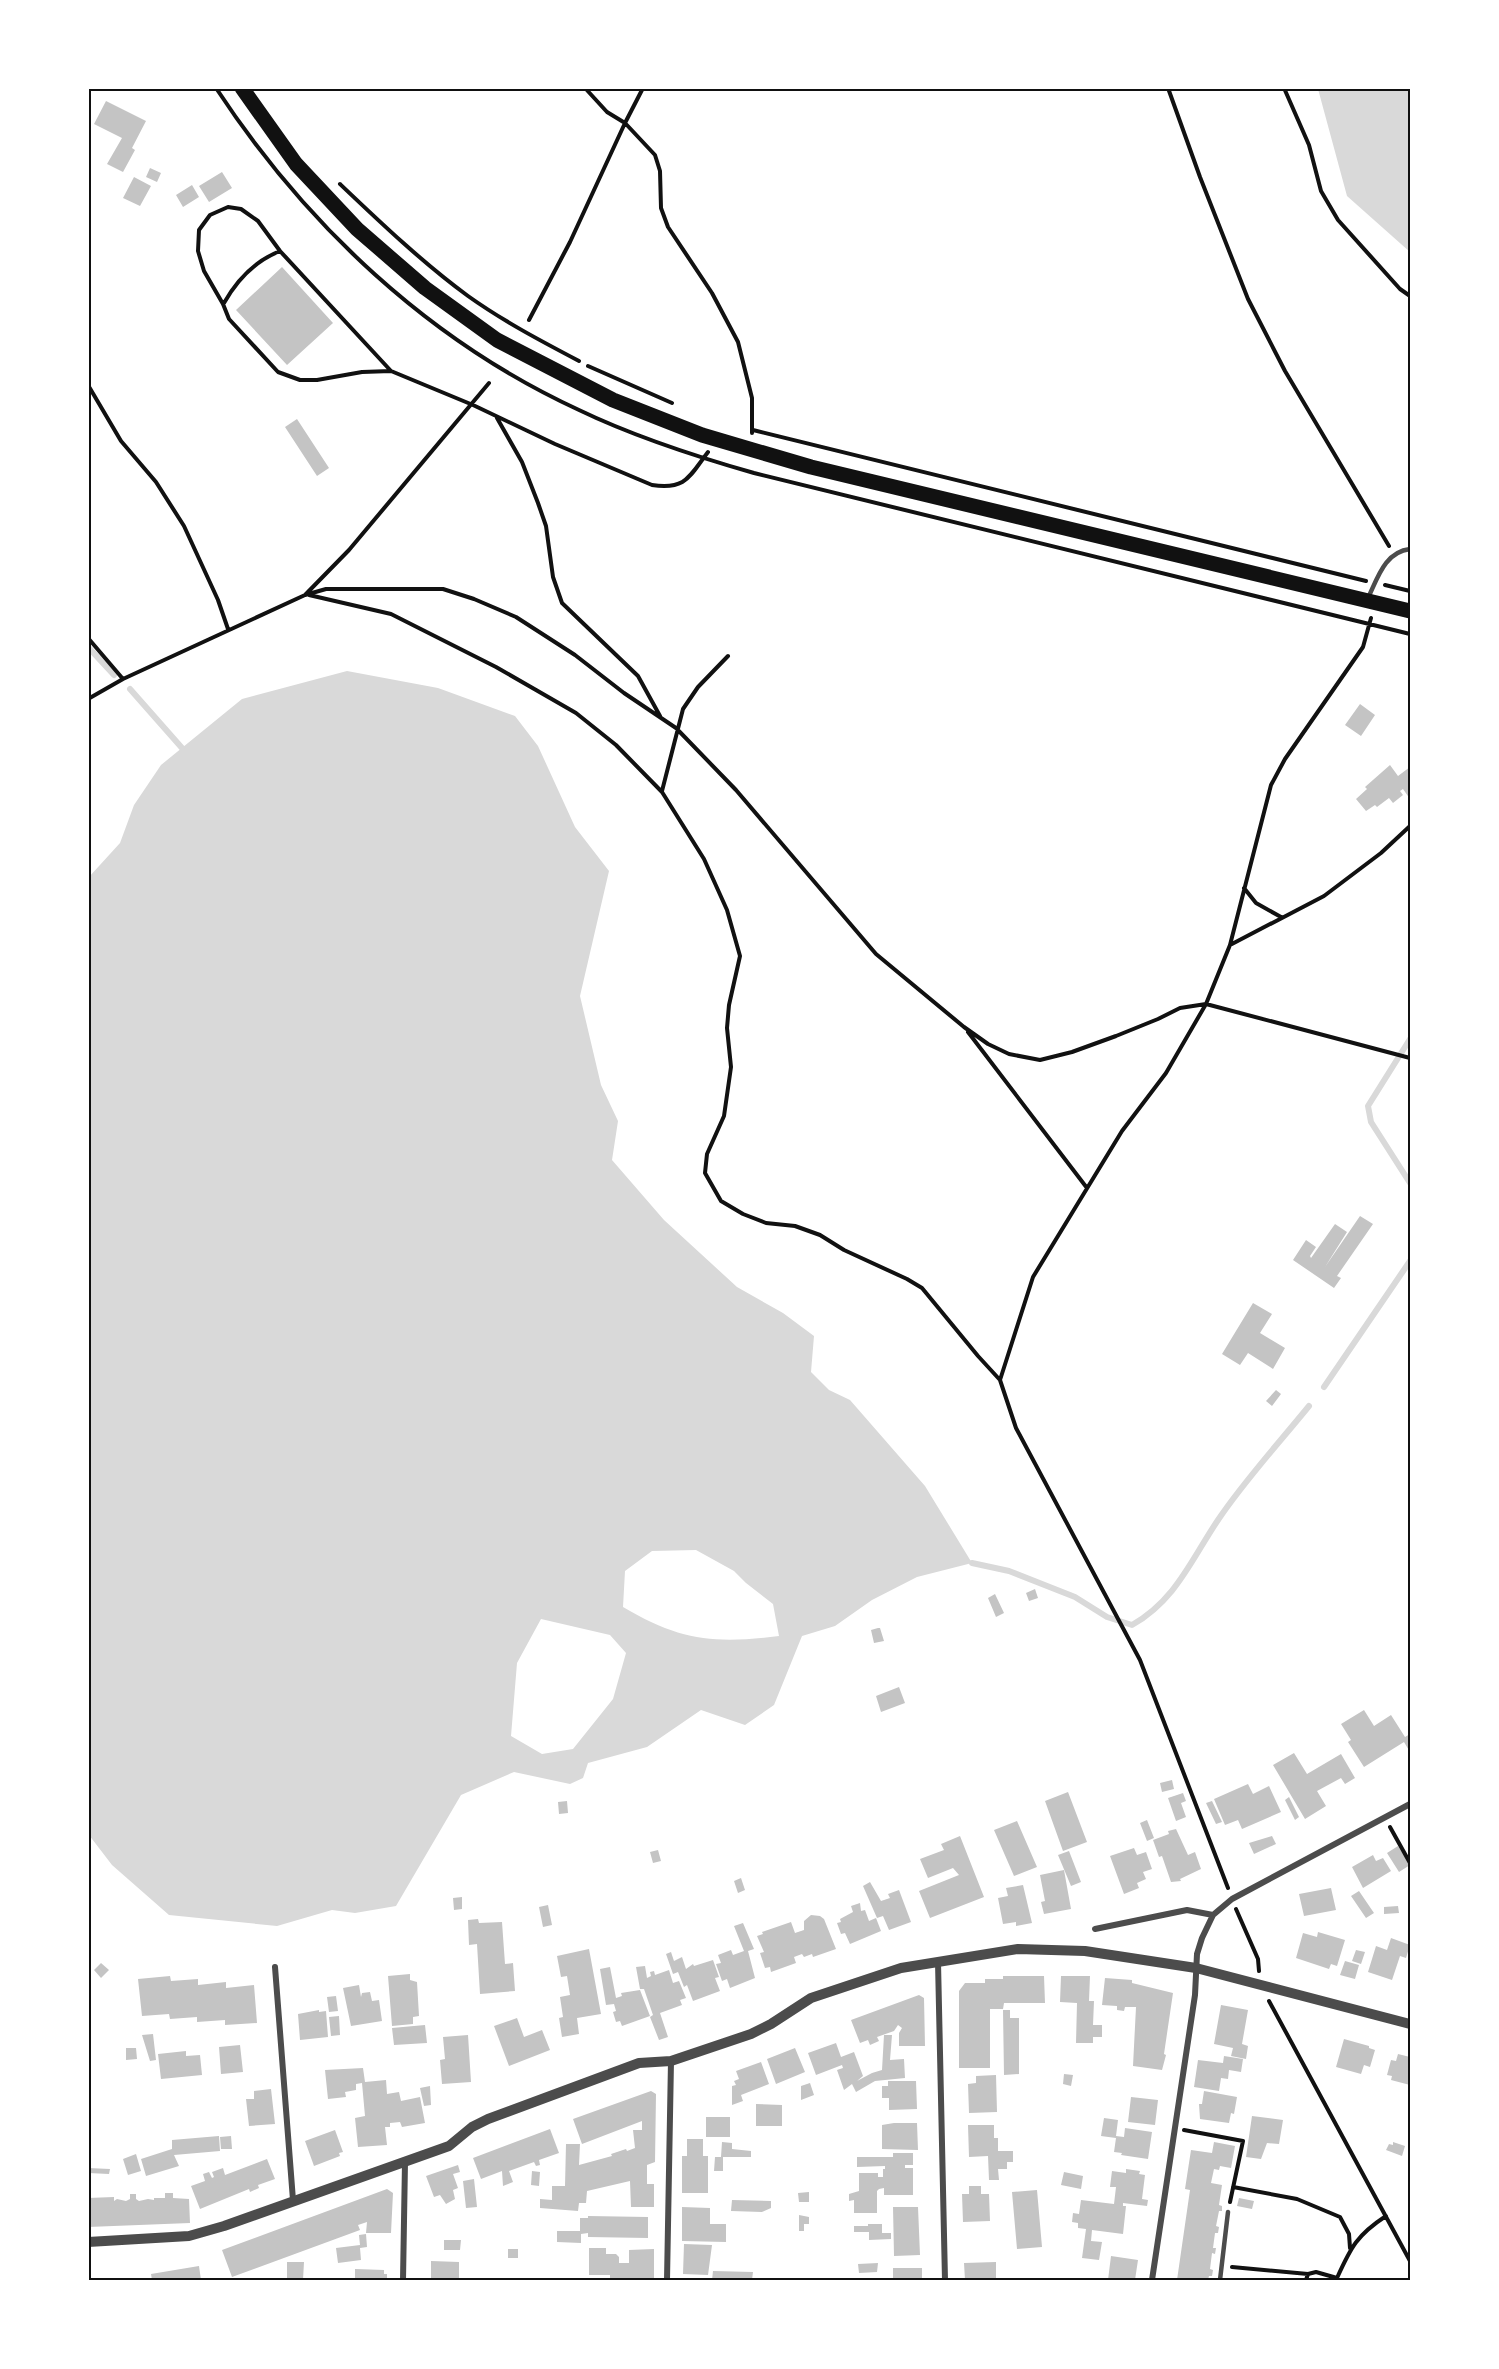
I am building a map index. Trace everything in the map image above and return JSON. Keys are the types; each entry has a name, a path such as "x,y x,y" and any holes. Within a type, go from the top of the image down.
{"main road":[{"path":"242,88 296,164 357,229 425,288 497,340 613,400 717,439 822,470 1410,611"}],"street":[{"path":"1152,2280 1195,1995 1197,1954 1213,1915 1232,1899 1410,1804"},
{"path":"1095,1929 1188,1910 1213,1915"},
{"path":"88,2242 189,2236 448,2146 472,2127 488,2119 639,2063 671,2061 751,2034 811,1998 901,1968 1018,1949 1085,1951 1196,1968 1410,2024"},
{"path":"938,1962 945,2280"},
{"path":"275,1967 293,2200"},
{"path":"667,2280 671,2061"},
{"path":"403,2280 405,2162"}],"lane":[{"path":"1371,601 1375,583 1386,562 1394,554 1410,549"},
{"path":"1220,2280 1228,2212"}],"path":[{"path":"216,88 267,161 292,191 356,257 410,305 489,360 538,389 620,428 703,458 811,488 1410,634"},
{"path":"585,88 607,112 625,123 655,155 660,171 661,208 668,228 712,292 738,342 752,398 752,450"},
{"path":"529,320 570,242 643,88"},
{"path":"1168,88 1248,299 1285,371 1369,516 1394,554"},
{"path":"1284,88 1309,145 1321,191 1338,220 1400,289 1410,296"},
{"path":"339,183 422,258 469,296 526,333 588,366 680,406"},
{"path":"391,371 280,251 258,221 241,209 228,207 210,215 199,230 198,251 204,271 224,304 229,319 278,372 300,380 317,380 362,372 391,371 652,485 668,487 684,483 717,439"},
{"path":"224,304 234,286 249,270 267,256 280,251"},
{"path":"305,595 349,550 473,405 489,383"},
{"path":"88,385 121,441 156,482 184,526 218,600 228,629"},
{"path":"496,416 522,462 538,503 546,526 553,577 562,603 638,676 661,717"},
{"path":"741,427 1410,591"},
{"path":"88,699 123,679 305,595 326,589 443,589 516,617 574,655 624,693 676,728 736,790 876,954 988,1044 1009,1054 1040,1060 1072,1052 1116,1036 1179,1008 1206,1004 1410,1058"},
{"path":"305,595 391,614 496,666 576,713 616,746 662,792 704,859 727,910 740,956 729,1005 727,1028 731,1067 724,1116 707,1154 705,1173 721,1201 743,1214 766,1223 795,1227 820,1235 844,1250 908,1279 922,1288 1000,1380 1016,1428 1140,1660 1232,1899 1258,1959 1260,1984 1410,2261"},
{"path":"1000,1380 1033,1277 1122,1131 1166,1073 1206,1004 1230,945 1271,785 1285,759 1364,647 1370,624 1371,601"},
{"path":"88,638 123,679"},
{"path":"662,792 676,728 683,709 698,687 728,656"},
{"path":"1230,945 1324,896 1381,853 1410,826"},
{"path":"1244,888 1256,903 1282,918"},
{"path":"964,1027 1087,1188"},
{"path":"1385,1819 1410,1863"},
{"path":"1174,2128 1243,2142 1228,2212"},
{"path":"1233,2187 1297,2199 1340,2217 1349,2234 1350,2248"},
{"path":"1222,2266 1308,2274 1316,2272 1337,2278 1350,2248 1365,2230 1386,2216"},
{"path":"1306,2280 1308,2274"}],"shaded area":[{"path":"1318,89 1410,89 1410,252 1347,196"},
{"path":"347,671 438,688 515,716 538,746 575,827 609,871 580,996 601,1085 618,1121 612,1160 664,1220 737,1287 783,1313 814,1336 811,1372 829,1390 850,1400 925,1486 972,1563 917,1577 872,1600 835,1626 802,1636 774,1705 745,1725 701,1710 647,1747 588,1763 583,1778 570,1784 514,1772 461,1795 396,1906 355,1913 332,1910 277,1926 169,1915 112,1865 89,1835 89,877 120,843 134,805 161,765 242,699","holes":["696,1550 734,1571 773,1604 779,1636 736,1640 698,1637 662,1627 623,1607 625,1571 652,1551","541,1619 610,1635 626,1653 613,1699 573,1749 542,1754 511,1736 517,1663"]}],"building":[{"path":"106,101 146,121 132,148 135,150 123,172 107,164 122,138 94,124"},
{"path":"150,168 161,173 157,182 146,177"},
{"path":"222,172 232,188 209,202 199,186"},
{"path":"134,177 151,186 140,206 123,198"},
{"path":"192,185 199,197 183,207 176,195"},
{"path":"282,267 333,323 287,365 236,310"},
{"path":"297,419 329,468 317,476 285,427"},
{"path":"1360,704 1375,715 1361,736 1345,725"},
{"path":"1390,765 1398,776 1410,767 1410,799 1403,789 1400,791 1403,795 1393,803 1389,798 1377,807 1375,805 1366,811 1356,799 1367,789 1365,787"},
{"path":"1360,1216 1373,1224 1337,1276 1341,1278 1334,1288 1293,1260 1306,1240 1316,1247 1311,1258 1335,1224 1347,1232 1325,1267"},
{"path":"1253,1303 1272,1314 1260,1333 1285,1348 1273,1369 1248,1353 1240,1365 1222,1354"},
{"path":"1276,1390 1281,1394 1272,1406 1266,1401"},
{"path":"1035,1589 1038,1598 1029,1601 1026,1593"},
{"path":"995,1594 1004,1613 996,1617 988,1598"},
{"path":"880,1628 884,1641 874,1643 871,1630"},
{"path":"899,1687 905,1703 881,1712 876,1696"},
{"path":"1364,1710 1374,1726 1391,1715 1405,1737 1410,1734 1410,1752 1404,1742 1364,1767 1348,1742 1351,1740 1341,1724"},
{"path":"1294,1753 1307,1774 1341,1754 1355,1778 1345,1784 1341,1778 1317,1791 1326,1806 1305,1819 1273,1765"},
{"path":"1172,1780 1174,1789 1162,1792 1160,1783"},
{"path":"1248,1784 1253,1794 1269,1786 1281,1812 1242,1829 1238,1820 1225,1825 1214,1799"},
{"path":"1068,1792 1087,1842 1063,1851 1045,1801"},
{"path":"1183,1793 1186,1801 1181,1803 1186,1817 1176,1821 1168,1798"},
{"path":"1289,1797 1299,1817 1295,1820 1285,1800"},
{"path":"567,1801 568,1813 559,1814 558,1802"},
{"path":"1212,1801 1222,1822 1216,1824 1206,1803"},
{"path":"1147,1820 1154,1838 1147,1841 1140,1823"},
{"path":"1017,1821 1037,1867 1014,1876 994,1830"},
{"path":"1176,1829 1188,1855 1195,1852 1201,1869 1180,1879 1181,1881 1171,1882 1162,1856 1159,1857 1153,1840"},
{"path":"960,1836 984,1897 930,1918 919,1891 959,1875 953,1868 928,1878 920,1859 944,1850 941,1844"},
{"path":"1272,1836 1276,1844 1254,1854 1249,1843"},
{"path":"1398,1846 1410,1865 1399,1872 1387,1853"},
{"path":"1134,1848 1137,1855 1146,1852 1152,1869 1143,1872 1146,1879 1137,1883 1139,1888 1124,1894 1110,1856"},
{"path":"658,1850 661,1861 653,1863 650,1852"},
{"path":"1069,1851 1081,1882 1071,1886 1058,1855"},
{"path":"1373,1855 1376,1861 1383,1858 1391,1871 1363,1888 1352,1867"},
{"path":"1064,1870 1071,1909 1044,1914 1041,1902 1045,1901 1040,1875"},
{"path":"741,1878 745,1890 738,1893 734,1881"},
{"path":"870,1882 881,1901 890,1898 888,1894 899,1890 911,1922 889,1930 883,1916 877,1918 863,1886"},
{"path":"1023,1885 1032,1923 1016,1926 1016,1922 1003,1924 998,1898 1008,1896 1006,1888"},
{"path":"1331,1888 1336,1910 1304,1916 1299,1894"},
{"path":"1359,1891 1374,1913 1366,1918 1351,1896"},
{"path":"462,1897 462,1909 454,1910 453,1898"},
{"path":"860,1903 861,1911 865,1910 869,1921 876,1918 881,1931 850,1944 845,1933 841,1934 837,1923 853,1912 851,1906"},
{"path":"548,1905 552,1925 543,1927 539,1907"},
{"path":"1398,1906 1399,1913 1384,1914 1384,1907"},
{"path":"811,1915 824,1919 836,1949 813,1957 812,1954 804,1957 802,1954 794,1957 796,1963 771,1972 770,1967 765,1968 760,1953 764,1952 757,1936 791,1922 795,1933 804,1930 804,1921"},
{"path":"478,1919 479,1923 502,1922 505,1964 513,1963 515,1991 480,1994 477,1944 469,1945 468,1920"},
{"path":"743,1923 754,1949 748,1951 755,1978 730,1988 727,1979 722,1981 716,1964 721,1963 718,1955 731,1950 733,1955 744,1951 734,1926"},
{"path":"1318,1932 1345,1940 1337,1966 1331,1964 1329,1969 1296,1958 1303,1933 1317,1937"},
{"path":"1391,1938 1410,1945 1406,1958 1400,1956 1392,1980 1368,1972 1376,1946 1387,1950"},
{"path":"589,1949 601,2014 577,2018 579,2034 562,2037 559,2018 563,2017 560,1997 570,1995 567,1976 561,1977 557,1956"},
{"path":"1356,1950 1365,1952 1361,1964 1352,1961"},
{"path":"671,1952 674,1961 682,1957 686,1969 693,1964 694,1966 713,1960 719,1977 715,1978 720,1991 693,2001 687,1985 684,1987 678,1972 673,1974 666,1954"},
{"path":"1345,1961 1359,1965 1355,1979 1340,1975"},
{"path":"101,1963 109,1970 101,1978 94,1970"},
{"path":"645,1966 647,1978 651,1976 650,1972 654,1971 655,1975 669,1970 673,1983 679,1981 686,1998 680,2000 682,2005 660,2013 668,2037 659,2040 650,2017 653,2015 644,1989 640,1989 636,1967"},
{"path":"610,1967 616,1998 622,1996 621,1993 640,1990 650,2016 622,2026 620,2021 616,2022 613,2012 616,2011 614,2004 606,2005 600,1969"},
{"path":"410,1974 410,1980 417,1982 419,2016 413,2017 413,2024 392,2026 388,1976"},
{"path":"170,1976 171,1981 198,1979 198,1985 226,1982 226,1988 254,1985 257,2023 225,2025 225,2020 197,2022 197,2017 170,2019 169,2014 142,2016 138,1979"},
{"path":"1003,1976 1044,1976 1045,2003 1004,2003 1003,2009 990,2009 990,2068 959,2068 959,1991 965,1983 985,1983 985,1979 1003,1979"},
{"path":"1061,1976 1090,1976 1089,2001 1094,2001 1093,2025 1102,2025 1102,2037 1093,2037 1093,2043 1076,2043 1077,2003 1060,2002"},
{"path":"1105,1978 1132,1980 1132,1983 1173,1993 1164,2054 1166,2055 1162,2070 1133,2066 1136,2007 1125,2007 1124,2011 1117,2010 1117,2006 1102,2005"},
{"path":"359,1985 361,1997 362,1993 370,1992 372,2001 379,2000 382,2021 351,2026 343,1988"},
{"path":"919,1995 924,1998 925,2046 899,2046 899,2033 902,2028 898,2025 894,2031 877,2037 879,2041 870,2045 868,2040 860,2043 851,2020"},
{"path":"336,1996 338,2011 329,2012 327,1997"},
{"path":"1221,2005 1248,2010 1242,2044 1248,2046 1246,2059 1231,2056 1233,2048 1214,2044"},
{"path":"319,2010 319,2012 326,2011 328,2037 300,2040 298,2014"},
{"path":"1003,2010 1010,2010 1010,2018 1019,2018 1019,2074 1004,2075"},
{"path":"339,2016 340,2035 331,2036 329,2017"},
{"path":"517,2018 524,2037 542,2030 550,2050 509,2066 494,2026"},
{"path":"425,2025 427,2043 394,2045 392,2028"},
{"path":"153,2034 156,2060 150,2061 142,2035"},
{"path":"468,2035 471,2082 442,2084 440,2060 445,2059 443,2037"},
{"path":"884,2035 892,2035 890,2060 904,2059 905,2078 875,2081 856,2092 852,2084 844,2090 837,2070 843,2068 842,2065 816,2075 808,2053 836,2043 841,2057 854,2052 863,2076 857,2081 882,2070"},
{"path":"1344,2039 1375,2050 1370,2067 1364,2065 1361,2074 1336,2067"},
{"path":"240,2045 243,2072 221,2074 219,2047"},
{"path":"126,2048 136,2048 137,2059 126,2060"},
{"path":"795,2048 805,2072 776,2084 767,2059"},
{"path":"186,2051 186,2056 200,2055 202,2075 161,2079 158,2054"},
{"path":"1398,2054 1410,2057 1410,2085 1391,2080 1392,2076 1387,2075 1391,2060 1396,2061"},
{"path":"1224,2056 1243,2059 1241,2072 1229,2070 1228,2079 1221,2078 1219,2091 1194,2087 1198,2060 1223,2063"},
{"path":"761,2062 769,2084 741,2095 743,2101 732,2105 732,2086 736,2085 734,2081 739,2079 736,2071"},
{"path":"363,2068 365,2082 386,2080 387,2094 399,2092 401,2101 420,2097 425,2123 402,2127 400,2122 390,2123 390,2127 385,2127 387,2145 358,2147 355,2118 365,2116 362,2083 356,2084 356,2090 345,2092 346,2097 328,2099 325,2070"},
{"path":"1064,2074 1073,2075 1071,2086 1063,2084"},
{"path":"996,2075 997,2112 969,2113 968,2084 976,2083 976,2076"},
{"path":"888,2081 916,2081 917,2109 889,2110 889,2098 882,2098 882,2086 888,2086"},
{"path":"810,2083 814,2095 801,2100 801,2086"},
{"path":"430,2086 431,2105 424,2106 420,2088"},
{"path":"271,2089 275,2124 249,2126 246,2099 254,2099 254,2091"},
{"path":"651,2091 656,2094 655,2162 647,2165 647,2184 654,2184 654,2207 631,2207 630,2181 587,2191 586,2203 579,2203 578,2211 540,2208 540,2199 552,2200 552,2186 565,2186 566,2144 580,2144 579,2165 635,2148 633,2130 642,2130 642,2121 582,2144 573,2119"},
{"path":"1204,2091 1237,2097 1234,2114 1231,2113 1229,2123 1200,2119 1199,2104 1202,2104"},
{"path":"1131,2097 1158,2100 1155,2125 1128,2122"},
{"path":"756,2104 782,2105 782,2126 756,2126"},
{"path":"1252,2116 1283,2120 1279,2144 1267,2143 1261,2159 1246,2157"},
{"path":"706,2117 730,2117 730,2137 706,2137"},
{"path":"1104,2118 1118,2120 1116,2136 1124,2137 1125,2128 1152,2132 1148,2159 1114,2152 1116,2138 1101,2136"},
{"path":"917,2123 918,2150 882,2149 882,2125"},
{"path":"968,2125 994,2125 994,2138 998,2138 998,2151 1013,2151 1013,2162 1007,2162 1007,2169 998,2169 999,2180 989,2180 988,2156 969,2157"},
{"path":"550,2129 559,2153 539,2160 540,2165 536,2166 534,2162 509,2171 513,2182 503,2186 502,2171 481,2179 473,2158"},
{"path":"335,2130 343,2152 339,2153 340,2156 314,2166 305,2141"},
{"path":"219,2136 220,2151 174,2155 179,2166 146,2176 141,2159 172,2149 172,2140"},
{"path":"231,2136 232,2149 221,2149 220,2137"},
{"path":"687,2139 703,2139 703,2156 708,2156 708,2193 682,2193 682,2156 687,2156"},
{"path":"722,2142 732,2143 732,2149 751,2151 751,2157 723,2157 723,2171 714,2171 715,2157 721,2157"},
{"path":"1214,2142 1235,2146 1231,2168 1220,2166 1219,2170 1214,2169 1211,2183 1222,2185 1219,2205 1222,2206 1222,2211 1219,2211 1216,2226 1219,2227 1218,2233 1215,2233 1213,2248 1216,2248 1215,2254 1212,2253 1210,2269 1213,2270 1212,2276 1209,2276 1208,2280 1177,2280 1190,2190 1185,2189 1191,2150 1212,2153"},
{"path":"1393,2142 1405,2146 1402,2156 1386,2150 1389,2144 1393,2145"},
{"path":"893,2153 913,2153 913,2165 905,2165 905,2168 913,2168 913,2195 884,2195 884,2188 879,2189 877,2191 877,2213 854,2213 854,2200 849,2201 849,2194 859,2191 859,2173 878,2173 878,2177 883,2177 883,2169 885,2169 885,2166 857,2167 857,2157 893,2157"},
{"path":"136,2154 141,2171 128,2175 123,2159"},
{"path":"267,2159 275,2179 258,2185 259,2188 250,2192 249,2189 200,2209 191,2186 205,2181 203,2174 209,2172 212,2178 214,2177 212,2172 223,2168 225,2175"},
{"path":"458,2165 460,2172 453,2174 458,2188 453,2190 455,2199 446,2204 440,2195 434,2197 426,2176"},
{"path":"88,2168 110,2169 109,2174 88,2173"},
{"path":"1126,2169 1140,2171 1139,2174 1145,2175 1142,2199 1148,2200 1147,2206 1123,2203 1123,2206 1126,2206 1123,2234 1092,2230 1091,2241 1102,2242 1099,2260 1082,2258 1086,2229 1078,2228 1078,2223 1072,2222 1073,2213 1079,2214 1081,2200 1114,2204 1116,2187 1110,2187 1112,2171 1126,2173"},
{"path":"532,2171 540,2172 539,2186 531,2185"},
{"path":"1064,2172 1083,2176 1081,2189 1061,2185"},
{"path":"474,2179 477,2207 466,2208 463,2181"},
{"path":"969,2186 981,2186 981,2194 989,2194 990,2221 963,2222 962,2194 969,2194"},
{"path":"387,2189 393,2193 391,2233 366,2233 367,2222 358,2225 360,2230 232,2277 222,2250"},
{"path":"1037,2190 1042,2247 1017,2249 1012,2192"},
{"path":"809,2192 809,2202 799,2202 798,2193"},
{"path":"165,2193 173,2193 173,2198 189,2199 190,2223 88,2227 88,2198 114,2197 114,2201 117,2199 126,2201 130,2199 130,2194 136,2194 136,2199 139,2201 165,2198"},
{"path":"1239,2198 1254,2201 1252,2209 1237,2206"},
{"path":"732,2200 771,2201 771,2208 762,2212 731,2211"},
{"path":"682,2207 710,2208 710,2224 726,2224 726,2242 682,2241"},
{"path":"893,2207 918,2207 920,2255 894,2256"},
{"path":"799,2215 809,2217 809,2224 804,2224 804,2231 799,2231"},
{"path":"588,2216 648,2217 648,2238 588,2237 588,2233 581,2234 581,2243 557,2242 557,2231 580,2231 580,2218 588,2218"},
{"path":"868,2224 882,2224 882,2233 891,2233 891,2239 869,2240 869,2232 854,2232 854,2226 868,2226"},
{"path":"366,2234 367,2247 360,2248 361,2260 338,2263 336,2248 360,2245 359,2235"},
{"path":"444,2240 461,2240 460,2250 444,2250"},
{"path":"684,2244 712,2245 708,2275 683,2274"},
{"path":"589,2248 606,2248 606,2254 616,2254 619,2257 619,2263 629,2263 629,2250 654,2249 654,2280 610,2279 610,2275 589,2275"},
{"path":"508,2249 518,2249 518,2258 508,2258"},
{"path":"1111,2256 1138,2260 1135,2280 1108,2280"},
{"path":"431,2261 459,2262 459,2280 431,2280"},
{"path":"287,2262 304,2262 303,2280 287,2280"},
{"path":"996,2262 996,2280 965,2280 964,2263"},
{"path":"878,2263 877,2272 859,2273 858,2264"},
{"path":"199,2266 201,2280 152,2280 151,2274"},
{"path":"893,2268 922,2268 922,2280 893,2280"},
{"path":"355,2269 384,2270 387,2280 355,2280"},
{"path":"713,2271 753,2272 752,2280 712,2280"}],"waterway":[{"path":"88,647 114,675"},
{"path":"130,689 182,748"},
{"path":"1410,1039 1368,1106 1371,1122 1410,1183"},
{"path":"1324,1387 1410,1261"},
{"path":"972,1563 1009,1571 1075,1597 1107,1617 1132,1625 1160,1604 1171,1591 1228,1505 1309,1406"}]}
